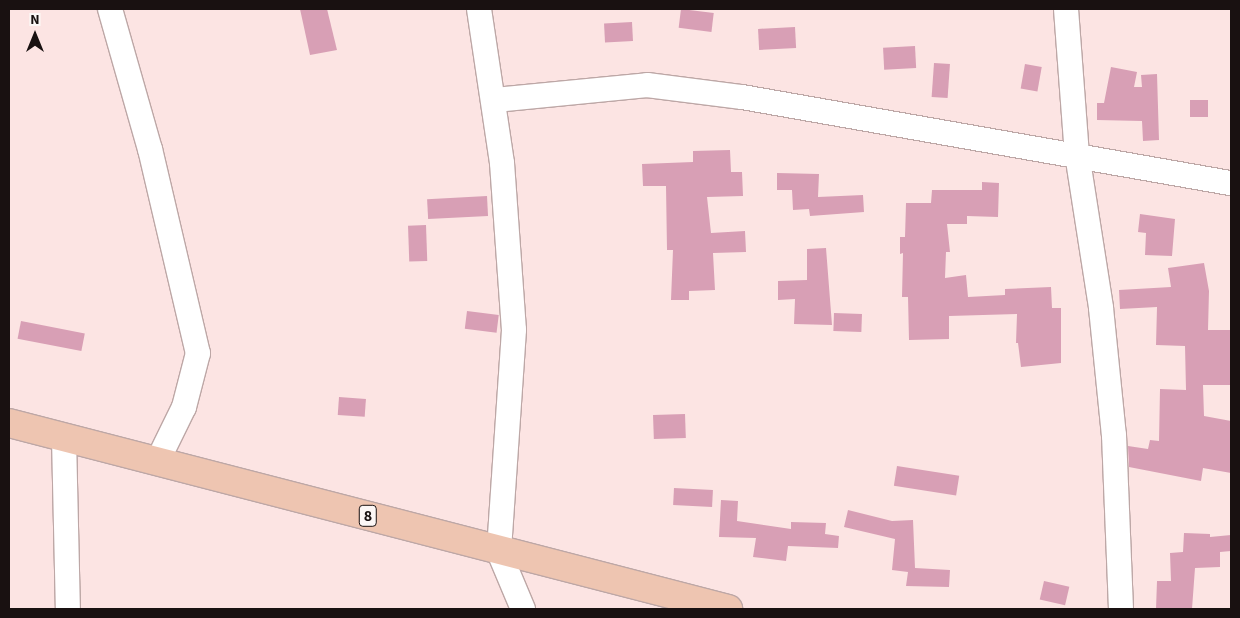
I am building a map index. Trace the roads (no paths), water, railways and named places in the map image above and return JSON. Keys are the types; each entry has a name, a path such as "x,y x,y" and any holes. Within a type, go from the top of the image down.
{"main road":[{"name":"8","path":"9,424 158,460 499,552 728,609"}],"street":[{"path":"110,9 150,149 198,352 184,406 158,460"},
{"path":"479,9 495,100 514,330 499,552 522,609"},
{"path":"1066,9 1078,154 1101,308 1113,425 1121,609"},
{"path":"495,100 647,85 742,97 1078,154 1231,183"},
{"path":"64,438 68,609"}]}
